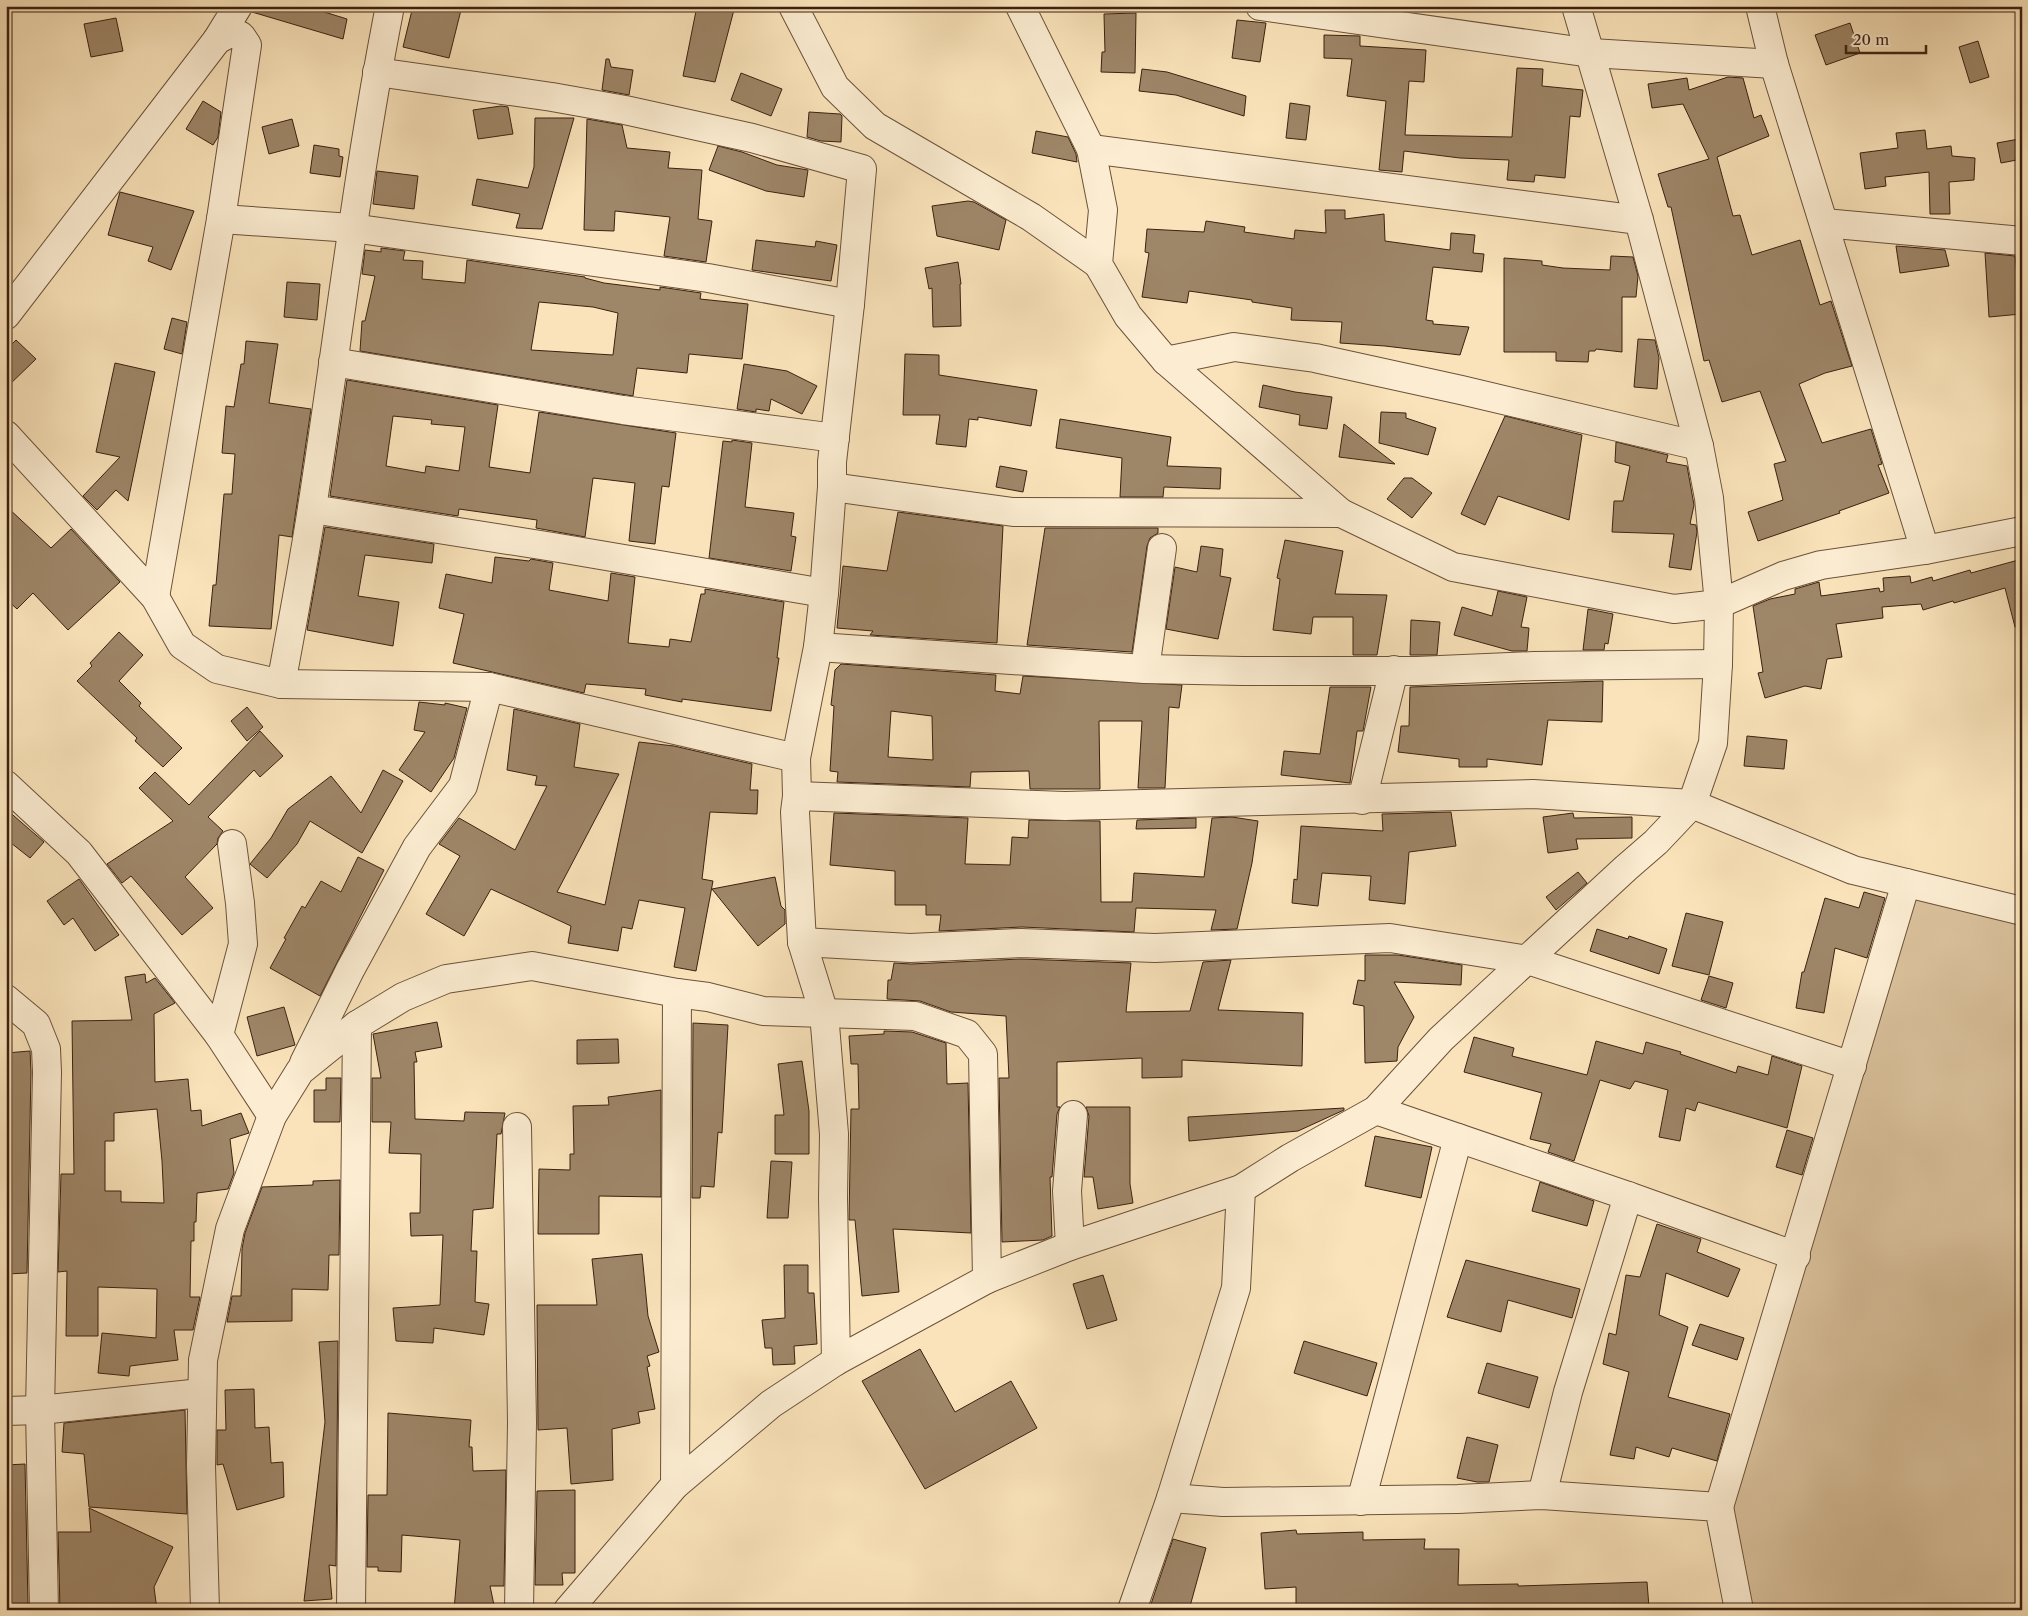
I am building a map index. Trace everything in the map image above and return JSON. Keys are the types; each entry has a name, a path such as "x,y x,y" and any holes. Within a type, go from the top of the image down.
{"street":[{"path":"6,315 217,40 238,6"},
{"path":"281,684 312,509 352,228 377,72 390,6"},
{"path":"793,6 835,87 875,126 1031,217 1098,264 1128,316 1166,361 1341,513 1453,566 1674,609 1718,604 1782,576 1821,565 1925,550 2022,531"},
{"path":"1020,6 1091,149 1103,210 1098,264"},
{"path":"1260,6 1590,53 1774,64"},
{"path":"568,1610 675,1485 771,1404 836,1361 986,1279 1070,1246 1241,1189 1290,1158 1376,1110 1442,1039 1656,842 1692,804 1713,743 1718,664 1718,604 1709,498 1699,446 1639,220 1576,6"},
{"path":"1760,6 1774,64 1925,550"},
{"path":"155,597 221,219 247,45 241,36 232,32 217,40"},
{"path":"377,72 552,97 624,110 752,138 862,169 850,304 832,462 832,487 824,593 818,647 796,758 797,796 795,812 802,942 824,1013 834,1134 833,1198 836,1361"},
{"path":"1091,149 1639,220"},
{"path":"221,219 352,228 708,278 850,304"},
{"path":"1824,223 2022,241"},
{"path":"1166,361 1234,347 1315,358 1699,446"},
{"path":"333,362 623,410 835,438"},
{"path":"6,435 155,597 182,645 217,668 281,684 489,687 796,758"},
{"path":"832,487 1013,512 1341,513"},
{"path":"312,509 543,545 824,593"},
{"path":"1145,669 1162,548"},
{"path":"818,647 1145,669 1242,671 1417,671 1534,666 1718,664"},
{"path":"1362,800 1394,670"},
{"path":"351,1610 342,1028 350,970 417,847 463,786 489,687"},
{"path":"6,785 79,853 219,1035 272,1116"},
{"path":"797,796 1066,806 1362,800 1533,794 1692,804 1853,870 2022,912"},
{"path":"219,1035 243,944 240,903 232,844"},
{"path":"1739,1610 1719,1507 1796,1256 1906,883"},
{"path":"802,942 910,948 1021,943 1155,948 1390,938 1528,960 1852,1066"},
{"path":"206,1610 201,1393 203,1360 230,1229 272,1116 300,1071 342,1028 403,997 446,979 532,966 708,997 763,1012 915,1016 967,1034 983,1054 986,1279"},
{"path":"675,1485 677,993"},
{"path":"6,999 36,1024 46,1049 47,1082 40,1410 44,1610"},
{"path":"1376,1110 1628,1196 1796,1256"},
{"path":"1070,1246 1067,1191 1073,1115"},
{"path":"517,1127 522,1422 519,1610"},
{"path":"1361,1500 1458,1138"},
{"path":"1132,1610 1171,1498 1236,1288 1241,1189"},
{"path":"1542,1495 1568,1392 1628,1196"},
{"path":"6,1411 40,1410 201,1393"},
{"path":"1171,1498 1223,1502 1458,1499 1542,1495 1719,1507"}],"shaded area":[{"path":"1906,883 2022,911 2022,1610 1739,1610 1719,1507"}],"building":[{"path":"254,6 305,6 347,19 343,39 252,12"},
{"path":"413,6 462,6 449,58 403,47"},
{"path":"697,6 735,6 715,82 683,76"},
{"path":"1136,13 1135,73 1101,72 1102,52 1105,52 1104,14"},
{"path":"116,18 123,51 91,57 84,24"},
{"path":"1237,20 1266,23 1260,62 1232,58"},
{"path":"1850,23 1860,53 1826,65 1815,35"},
{"path":"1324,35 1360,36 1360,46 1426,50 1424,82 1409,81 1405,135 1512,137 1517,68 1543,69 1542,86 1583,90 1580,117 1570,116 1565,178 1535,175 1534,182 1507,180 1509,160 1460,158 1404,151 1402,172 1379,170 1386,101 1347,96 1352,59 1324,58"},
{"path":"1978,41 1989,77 1970,83 1959,47"},
{"path":"606,59 609,59 611,67 633,70 629,95 602,90"},
{"path":"1142,69 1167,72 1246,96 1244,116 1176,95 1139,91"},
{"path":"741,73 782,89 771,116 731,100"},
{"path":"1728,77 1743,78 1754,118 1761,115 1769,136 1717,157 1733,216 1740,215 1752,255 1800,240 1820,305 1831,301 1852,366 1825,373 1799,384 1822,443 1871,429 1882,464 1878,465 1889,493 1839,511 1840,513 1758,541 1748,512 1783,500 1774,464 1786,461 1760,391 1722,402 1709,360 1704,361 1671,207 1668,207 1658,174 1709,159 1683,104 1652,108 1648,84 1687,78 1689,90"},
{"path":"203,101 221,112 218,137 213,145 186,129"},
{"path":"1290,103 1310,106 1306,140 1286,138"},
{"path":"501,106 508,107 513,134 478,139 473,110"},
{"path":"809,112 840,114 842,116 841,142 821,141 807,137"},
{"path":"535,118 574,118 542,229 516,228 520,214 472,205 477,179 528,188 534,167"},
{"path":"292,119 299,146 269,154 262,127"},
{"path":"587,119 622,125 627,148 670,152 668,168 702,170 698,219 712,221 706,262 664,256 670,217 615,211 614,231 584,230"},
{"path":"1925,130 1927,149 1951,146 1952,156 1975,158 1974,180 1949,182 1950,214 1930,214 1929,172 1885,177 1886,186 1865,189 1860,153 1898,148 1896,133"},
{"path":"1036,131 1068,137 1076,154 1077,162 1032,153"},
{"path":"2019,139 2022,159 2001,163 1997,143"},
{"path":"314,145 339,149 339,156 343,157 340,177 310,173"},
{"path":"718,146 742,152 777,165 808,170 804,197 766,191 709,170"},
{"path":"377,171 418,176 414,209 373,204"},
{"path":"120,192 194,211 171,270 148,261 153,247 108,235"},
{"path":"968,201 974,202 1006,220 999,250 937,236 932,206"},
{"path":"1325,210 1345,210 1345,219 1384,214 1385,241 1450,250 1451,233 1475,235 1473,253 1484,254 1482,272 1433,267 1426,320 1433,321 1433,324 1469,327 1460,355 1340,343 1342,322 1291,320 1292,308 1252,302 1252,300 1189,291 1187,303 1142,297 1149,253 1145,252 1147,229 1204,232 1206,221 1245,227 1244,232 1294,239 1295,230 1326,233"},
{"path":"756,240 815,247 816,241 837,245 831,281 752,270"},
{"path":"1896,246 1945,250 1949,266 1900,273"},
{"path":"381,248 405,251 403,260 423,261 422,279 465,283 467,260 585,277 604,283 660,290 660,287 701,293 700,299 748,304 742,359 689,354 687,373 637,368 633,396 360,351 362,321 365,321 375,276 362,274 365,250 381,252","holes":["539,302 593,307 618,313 613,355 531,350"]},
{"path":"1985,253 2015,256 2021,314 1989,317"},
{"path":"1611,256 1633,257 1638,276 1636,297 1622,297 1622,352 1596,349 1595,351 1589,351 1588,362 1556,361 1556,352 1504,352 1504,258 1542,261 1542,265 1563,268 1610,270"},
{"path":"958,262 961,284 961,326 933,327 932,288 929,289 925,268"},
{"path":"287,282 320,284 317,320 284,317"},
{"path":"172,318 187,322 182,354 164,349"},
{"path":"1638,339 1655,340 1659,358 1657,389 1634,387"},
{"path":"16,340 36,359 6,388 6,350"},
{"path":"246,341 278,344 269,403 311,409 292,537 279,535 271,629 209,626 213,585 216,585 224,494 232,494 235,454 222,453 226,406 234,407 241,364 244,364"},
{"path":"905,354 939,355 939,375 1037,390 1031,426 978,417 978,420 969,419 966,447 936,444 940,415 903,415"},
{"path":"115,363 155,372 128,501 116,490 97,510 83,496 120,457 96,452"},
{"path":"744,364 787,371 817,386 802,414 771,399 769,411 756,409 756,412 737,409"},
{"path":"347,380 498,405 489,467 530,473 539,412 676,433 669,487 662,486 655,544 629,541 635,483 593,478 585,537 536,528 537,520 459,509 458,516 330,496","holes":["393,416 432,420 431,424 465,427 459,471 426,466 425,473 386,466"]},
{"path":"1263,385 1332,397 1327,429 1299,425 1300,415 1259,407"},
{"path":"1381,412 1406,413 1406,418 1436,428 1428,455 1379,443"},
{"path":"1505,416 1582,435 1569,520 1498,496 1485,525 1461,514"},
{"path":"1060,419 1171,437 1167,466 1221,468 1220,489 1164,487 1163,497 1120,497 1122,458 1056,448"},
{"path":"1344,424 1395,464 1339,457"},
{"path":"732,440 752,443 745,507 794,513 791,536 796,537 791,571 709,558 723,441 732,442"},
{"path":"1616,442 1668,455 1666,462 1687,466 1694,505 1690,524 1696,525 1697,532 1691,570 1669,567 1674,534 1612,532 1614,501 1623,501 1630,466 1615,462"},
{"path":"1000,466 1027,471 1023,492 996,487"},
{"path":"1404,478 1412,478 1432,493 1412,518 1387,499"},
{"path":"6,506 51,548 71,529 120,582 68,630 33,593 17,609 6,599"},
{"path":"898,512 1003,526 997,643 870,635 873,631 837,628 843,566 887,571"},
{"path":"325,527 434,544 432,563 365,555 358,596 399,602 393,646 307,630"},
{"path":"1045,528 1158,528 1158,533 1150,538 1147,546 1132,652 1027,645"},
{"path":"1285,540 1343,551 1335,594 1387,595 1377,655 1353,655 1353,617 1313,617 1311,634 1273,630 1280,579 1277,578"},
{"path":"1201,546 1223,549 1220,576 1231,578 1218,639 1166,629 1175,567 1197,572"},
{"path":"495,557 529,561 531,559 553,563 549,590 608,601 611,573 635,577 628,643 669,647 670,639 691,642 701,594 705,594 705,589 784,602 777,658 779,658 771,711 682,699 682,702 645,695 646,689 586,684 584,693 453,663 464,614 439,608 446,574 492,583"},
{"path":"2022,559 2022,626 2015,627 2005,588 1923,610 1921,604 1882,607 1883,618 1836,624 1842,657 1827,659 1821,689 1805,686 1765,698 1758,673 1763,672 1753,606 1770,599 1795,594 1795,589 1819,582 1821,596 1879,588 1880,592 1884,591 1883,578 1910,576 1911,583 1932,577 1933,581 1970,570 1971,573"},
{"path":"1498,591 1527,597 1521,627 1529,628 1527,651 1512,651 1454,635 1462,607 1492,616"},
{"path":"1588,609 1613,614 1608,644 1605,643 1604,650 1583,650"},
{"path":"1411,620 1440,622 1437,655 1410,655"},
{"path":"119,632 143,655 119,681 141,703 139,706 182,748 163,767 135,741 137,738 77,681 92,666 90,663"},
{"path":"841,664 996,675 995,691 1020,694 1023,676 1182,685 1179,708 1169,707 1165,788 1138,788 1142,721 1099,721 1100,789 1030,789 1029,771 971,772 970,787 837,782 838,772 830,771 834,706 831,705 835,670","holes":["891,711 932,716 933,760 888,757"]},
{"path":"1603,681 1602,722 1548,720 1542,765 1487,759 1487,767 1459,767 1459,759 1398,752 1401,726 1409,726 1410,687"},
{"path":"1330,687 1371,687 1363,731 1357,731 1350,783 1281,775 1284,751 1320,754"},
{"path":"419,702 445,705 445,703 467,708 454,758 431,792 399,770 425,732 414,730"},
{"path":"247,707 263,727 247,741 231,721"},
{"path":"514,709 580,724 574,767 619,774 557,892 605,905 639,742 674,746 752,764 750,790 758,790 757,814 710,812 702,879 713,881 696,971 674,967 685,908 639,900 632,929 622,927 618,951 568,943 571,926 491,889 464,936 426,914 460,856 439,844 459,818 515,850 547,786 535,785 537,776 507,770"},
{"path":"260,731 283,756 260,777 254,770 208,817 223,831 218,838 217,844 185,877 213,908 182,935 131,876 122,883 107,864 173,821 139,788 155,772 189,805"},
{"path":"1747,736 1787,740 1784,769 1744,766"},
{"path":"383,770 403,781 362,853 310,821 297,844 267,878 250,864 271,838 288,809 331,776 361,813"},
{"path":"6,809 44,842 30,858 6,839"},
{"path":"1451,812 1456,846 1409,852 1405,904 1369,900 1371,876 1322,873 1318,906 1292,903 1294,879 1297,880 1301,826 1383,831 1382,814"},
{"path":"834,813 968,818 965,864 1010,865 1012,837 1028,838 1029,820 1100,821 1101,902 1132,902 1134,873 1204,877 1212,818 1232,817 1258,821 1252,863 1237,929 1211,930 1216,910 1136,908 1134,932 1022,927 939,931 941,915 926,915 926,905 895,905 895,871 830,865"},
{"path":"1573,813 1574,818 1632,817 1632,838 1576,839 1578,849 1548,853 1543,817"},
{"path":"1196,818 1196,828 1136,829 1137,820"},
{"path":"358,857 384,870 320,996 270,968 302,906 305,908 321,881 341,892"},
{"path":"1578,872 1587,883 1556,910 1546,897"},
{"path":"775,877 781,906 785,910 785,924 758,946 712,889"},
{"path":"79,879 119,935 95,951 73,918 64,925 47,901"},
{"path":"1864,892 1885,898 1867,958 1835,948 1824,1013 1796,1008 1802,972 1804,972 1825,898 1859,908"},
{"path":"1686,913 1723,922 1709,975 1672,966"},
{"path":"1597,929 1628,939 1629,936 1667,949 1659,974 1590,951"},
{"path":"1365,955 1398,955 1462,965 1461,985 1394,982 1414,1017 1398,1047 1397,1061 1365,1063 1364,1006 1353,1004 1358,980 1365,981"},
{"path":"1021,959 1131,963 1126,1012 1190,1011 1203,962 1231,960 1218,1010 1303,1013 1302,1066 1182,1060 1182,1077 1142,1078 1142,1058 1057,1062 1057,1107 1060,1107 1057,1114 1052,1177 1050,1177 1052,1236 1043,1240 1002,1242 999,1078 1009,1078 1006,1016 951,1012 920,1001 887,999 888,980 891,980 894,963 911,964"},
{"path":"145,974 146,983 155,978 175,1003 154,1014 155,1082 188,1079 191,1111 201,1110 202,1126 241,1113 249,1133 230,1139 234,1173 228,1189 197,1193 194,1241 191,1241 190,1297 200,1297 193,1330 174,1330 178,1360 130,1366 129,1376 98,1373 102,1333 156,1338 157,1289 98,1287 98,1336 66,1336 67,1271 58,1272 61,1174 74,1174 72,1021 132,1020 125,977","holes":["157,1109 164,1203 121,1202 121,1191 105,1191 105,1141 114,1141 114,1113"]},
{"path":"1709,976 1733,983 1726,1008 1701,1000"},
{"path":"284,1007 295,1045 257,1056 247,1017"},
{"path":"437,1022 442,1047 415,1052 417,1062 414,1062 415,1119 464,1121 465,1112 505,1113 501,1134 497,1134 493,1208 473,1210 471,1251 477,1251 475,1302 489,1304 484,1335 434,1328 433,1343 396,1341 393,1308 440,1305 443,1235 411,1236 410,1213 420,1213 421,1154 389,1153 391,1122 372,1122 372,1078 381,1078 373,1034"},
{"path":"693,1023 728,1025 722,1133 718,1132 714,1187 701,1186 700,1198 692,1198"},
{"path":"884,1031 912,1032 946,1043 947,1084 968,1083 971,1233 893,1229 899,1292 862,1296 855,1220 849,1220 851,1109 859,1109 858,1064 851,1064 849,1036 884,1034"},
{"path":"1474,1037 1514,1048 1512,1056 1587,1075 1596,1041 1643,1054 1646,1042 1681,1052 1680,1054 1736,1073 1738,1066 1768,1075 1772,1056 1802,1066 1787,1128 1698,1102 1695,1111 1686,1108 1680,1141 1659,1137 1668,1090 1635,1081 1630,1089 1600,1080 1574,1161 1548,1152 1551,1144 1530,1139 1542,1093 1464,1072"},
{"path":"618,1039 619,1063 577,1064 577,1040"},
{"path":"30,1051 27,1273 6,1274 6,1175 8,1175 6,1147 6,1053"},
{"path":"802,1061 809,1111 809,1154 775,1154 775,1115 784,1115 778,1064"},
{"path":"326,1078 341,1078 340,1122 314,1122 314,1090 326,1090"},
{"path":"661,1090 661,1197 599,1196 599,1234 538,1234 539,1169 570,1170 570,1154 574,1154 573,1106 609,1105 608,1097"},
{"path":"1086,1107 1130,1107 1130,1184 1133,1203 1098,1209 1093,1177 1084,1177 1089,1116"},
{"path":"1344,1108 1344,1110 1298,1131 1189,1141 1188,1117"},
{"path":"1787,1130 1813,1138 1802,1175 1776,1167"},
{"path":"1375,1136 1432,1147 1421,1198 1365,1186"},
{"path":"771,1161 792,1162 788,1218 767,1218"},
{"path":"340,1180 339,1255 329,1255 328,1290 292,1289 292,1321 227,1322 232,1296 241,1296 242,1249 245,1233 262,1187 313,1185 313,1181"},
{"path":"1540,1182 1594,1201 1587,1226 1532,1211"},
{"path":"1657,1224 1701,1239 1697,1252 1740,1269 1728,1297 1666,1273 1659,1315 1688,1327 1668,1397 1730,1414 1717,1461 1672,1448 1669,1457 1636,1447 1634,1459 1610,1455 1629,1372 1603,1364 1609,1333 1616,1335 1626,1275 1640,1277"},
{"path":"642,1254 648,1316 659,1352 647,1356 650,1366 647,1367 655,1409 638,1412 640,1423 612,1429 613,1480 571,1484 567,1428 538,1430 537,1305 597,1305 592,1259"},
{"path":"1466,1260 1580,1289 1572,1318 1508,1300 1501,1332 1447,1317"},
{"path":"784,1265 808,1265 808,1293 814,1293 817,1344 794,1346 795,1364 773,1365 772,1348 765,1348 762,1320 785,1318"},
{"path":"1103,1275 1117,1320 1087,1329 1073,1284"},
{"path":"1700,1324 1744,1338 1737,1360 1692,1345"},
{"path":"338,1341 336,1566 329,1565 332,1599 304,1601 325,1422 319,1342"},
{"path":"1304,1341 1377,1363 1367,1396 1294,1373"},
{"path":"920,1349 955,1412 1011,1381 1037,1428 925,1489 862,1381"},
{"path":"1487,1363 1538,1377 1529,1408 1478,1393"},
{"path":"254,1389 255,1428 269,1427 271,1463 283,1462 284,1497 237,1510 223,1464 217,1465 217,1430 226,1430 225,1390"},
{"path":"185,1410 187,1514 89,1507 84,1454 62,1452 64,1423"},
{"path":"388,1413 471,1420 469,1447 472,1447 473,1471 506,1470 504,1586 490,1586 495,1610 454,1610 460,1540 402,1535 401,1572 378,1571 378,1567 367,1567 368,1495 387,1495"},
{"path":"1467,1437 1498,1445 1489,1482 1457,1478"},
{"path":"25,1464 28,1604 6,1607 6,1465"},
{"path":"575,1490 575,1573 562,1573 563,1585 535,1585 537,1491"},
{"path":"89,1508 173,1547 154,1587 157,1610 60,1610 58,1532 91,1532"},
{"path":"1296,1530 1297,1534 1363,1532 1363,1540 1425,1539 1424,1549 1459,1549 1458,1585 1518,1584 1518,1586 1647,1582 1649,1607 1616,1610 1522,1610 1522,1607 1458,1606 1458,1610 1296,1610 1296,1587 1265,1589 1261,1533"},
{"path":"1173,1539 1206,1548 1189,1610 1149,1610"}]}
